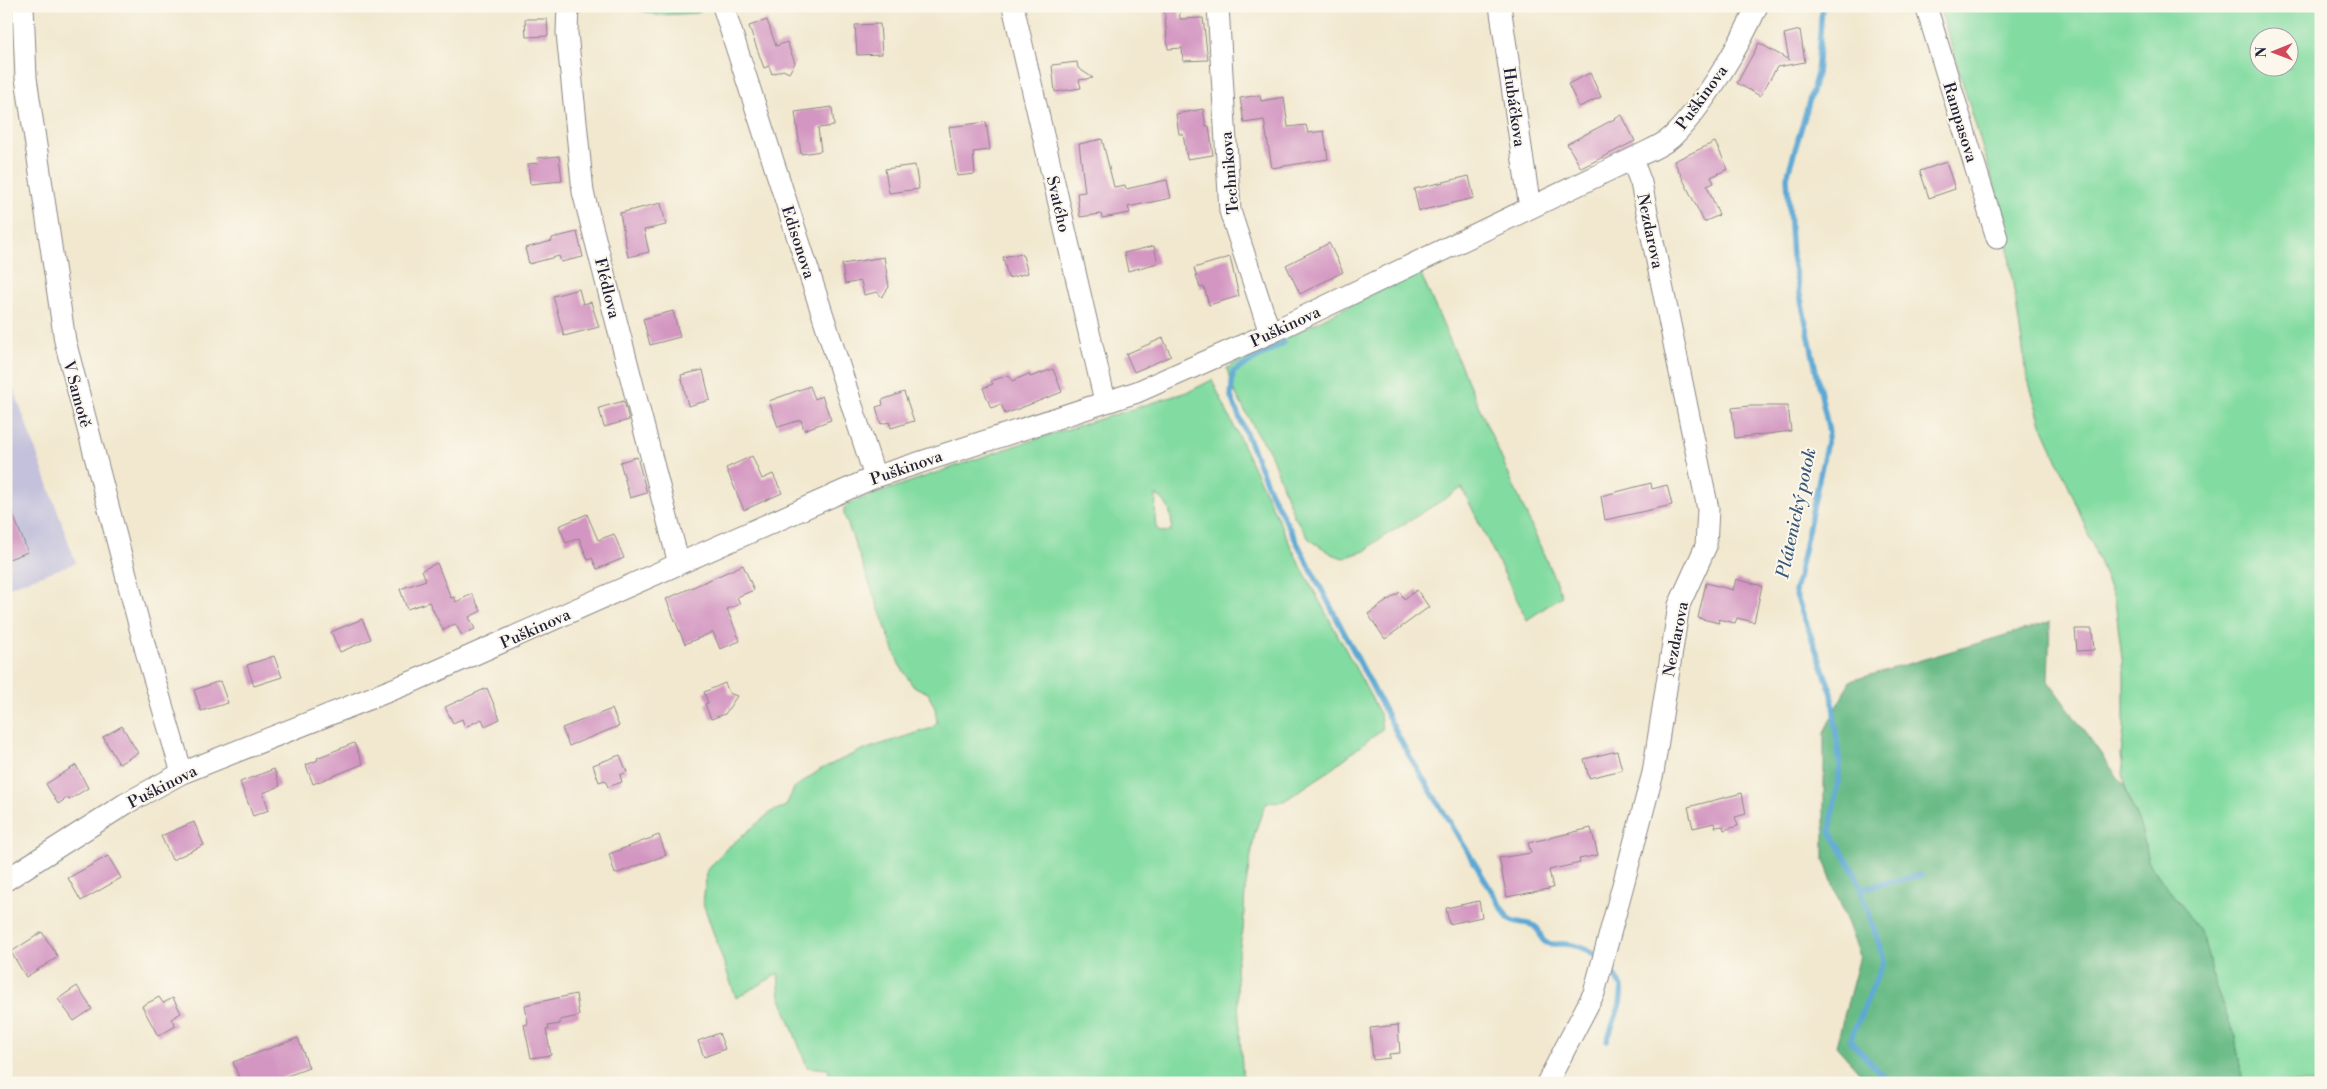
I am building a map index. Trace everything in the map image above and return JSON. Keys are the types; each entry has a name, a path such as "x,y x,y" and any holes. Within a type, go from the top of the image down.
{"street":[{"name":"V Samotě","path":"23,6 26,78 64,341 146,651 182,773"},
{"name":"Flédlova","path":"568,6 567,33 583,192 679,564"},
{"name":"Edisonova","path":"723,6 875,477"},
{"name":"Svatého","path":"1013,6 1105,401"},
{"name":"Technikova","path":"1218,6 1230,211 1270,334"},
{"name":"Hubáčkova","path":"1500,6 1530,208"},
{"name":"Puškinova","path":"6,880 125,804 182,773 414,682 875,477 1137,392 1270,334 1632,159 1672,138 1705,96 1747,30 1757,6"},
{"name":"Rampasova","path":"1926,6 1997,238"},
{"name":"Nezdarova","path":"1547,1083 1594,993 1653,773 1679,605 1706,546 1708,509 1641,183 1632,159"}],"shaded area":[{"path":"6,367 76,563 6,588"}],"green space":[{"path":"625,6 711,6 697,13 657,15"},
{"path":"1939,6 2321,6 2321,1083 2243,1083 2235,1037 2182,906 2148,861 2142,832 2125,787 2121,755 2124,729 2124,674 2115,601 2071,491 2041,424 2027,376 2010,264 2007,220 1994,185"},
{"path":"1419,270 1562,596 1527,620 1462,488 1378,540 1365,551 1343,558 1332,554 1309,539 1294,516 1270,452 1259,437 1231,385 1227,368"},
{"path":"1212,380 1295,555 1380,714 1382,729 1329,771 1284,801 1270,802 1265,805 1255,832 1245,890 1243,930 1236,967 1243,1083 831,1083 828,1069 807,1067 780,996 778,974 736,998 703,903 707,871 725,850 771,812 786,806 794,788 821,769 860,751 932,728 937,722 935,708 928,693 913,686 899,664 844,514 844,508 849,503 1014,446 1190,391","holes":["1156,495 1169,510 1171,531 1162,532 1156,528"]},
{"path":"2050,622 2048,681 2125,787 2142,832 2148,861 2203,937 2217,990 2235,1037 2243,1083 1869,1083 1836,1046 1860,956 1824,860 1824,732 1850,681"}],"building":[{"path":"1164,6 1179,6 1180,19 1203,18 1208,60 1183,61 1182,48 1168,49"},
{"path":"525,19 547,19 548,36 526,37"},
{"path":"767,20 776,46 787,42 795,63 789,73 783,70 772,74 769,66 764,68 749,26"},
{"path":"880,24 882,54 857,55 855,25"},
{"path":"1800,30 1805,62 1777,67 1760,96 1737,83 1759,43 1789,60 1784,34"},
{"path":"1077,62 1078,68 1093,78 1079,80 1081,88 1055,92 1052,65"},
{"path":"1590,73 1601,97 1579,107 1568,84"},
{"path":"1260,95 1261,101 1284,97 1288,127 1306,125 1308,133 1324,131 1328,159 1272,168 1264,120 1244,123 1240,98"},
{"path":"832,107 834,126 818,128 821,151 801,154 795,112"},
{"path":"1203,109 1206,126 1209,126 1213,155 1187,159 1183,134 1179,134 1176,114"},
{"path":"1622,115 1635,141 1581,168 1567,144"},
{"path":"986,122 990,150 973,152 975,174 957,176 949,127"},
{"path":"1102,139 1114,187 1125,185 1126,189 1167,180 1171,198 1128,207 1130,213 1102,218 1101,214 1080,217 1077,193 1085,192 1079,144"},
{"path":"1715,142 1728,169 1711,177 1714,183 1707,186 1719,215 1704,222 1674,161"},
{"path":"559,156 562,181 530,184 528,164 538,163 537,158"},
{"path":"1946,162 1955,189 1929,198 1920,171"},
{"path":"915,165 919,189 889,193 885,169"},
{"path":"1469,176 1474,198 1419,211 1414,189"},
{"path":"661,203 666,225 644,230 649,252 628,257 620,213"},
{"path":"577,232 583,257 561,262 559,256 529,264 525,248 552,241 552,238"},
{"path":"1329,243 1343,272 1300,294 1286,265"},
{"path":"1154,246 1158,263 1128,271 1124,253"},
{"path":"1022,253 1028,273 1008,278 1003,257"},
{"path":"884,257 889,287 882,297 877,292 864,295 861,281 845,284 842,264"},
{"path":"1230,257 1239,296 1209,305 1204,287 1200,288 1194,268"},
{"path":"579,289 583,304 591,302 599,327 564,336 553,296"},
{"path":"673,311 680,337 650,345 643,319"},
{"path":"1163,338 1171,356 1134,372 1126,354"},
{"path":"1053,369 1062,392 1005,414 1001,404 991,408 983,388 993,384 991,381 1009,375 1012,381 1029,374 1030,377"},
{"path":"703,370 710,400 688,406 681,375"},
{"path":"810,386 815,399 822,396 831,420 804,430 801,420 778,427 769,401"},
{"path":"904,392 914,421 891,428 889,422 881,424 876,407 883,405 882,400"},
{"path":"624,401 629,420 604,427 599,408"},
{"path":"1788,406 1791,431 1735,438 1732,408"},
{"path":"752,456 762,479 773,474 782,493 744,510 726,468"},
{"path":"637,457 647,493 630,498 620,462"},
{"path":"1651,483 1652,489 1667,485 1672,505 1605,520 1601,496"},
{"path":"6,497 28,552 6,560"},
{"path":"587,514 598,540 614,534 624,558 597,569 592,558 588,560 579,538 566,543 559,526"},
{"path":"437,563 451,598 454,597 456,602 472,594 481,611 469,617 475,629 462,635 455,624 443,630 429,602 407,609 400,589 426,580 422,570"},
{"path":"743,565 754,590 737,597 740,604 727,609 740,641 720,649 713,632 685,644 666,599"},
{"path":"1736,579 1762,586 1754,622 1737,618 1735,623 1718,619 1719,623 1698,618 1706,583 1733,590"},
{"path":"1417,590 1429,607 1385,639 1368,614 1400,592 1404,599"},
{"path":"362,619 371,639 340,652 331,632"},
{"path":"2075,629 2092,629 2094,650 2077,651"},
{"path":"274,656 282,677 254,686 247,665"},
{"path":"220,681 228,703 201,711 194,690"},
{"path":"725,683 729,693 737,696 725,714 711,719 705,704 708,703 704,692"},
{"path":"487,688 500,719 485,726 482,719 465,727 462,719 453,723 445,707"},
{"path":"612,709 619,726 569,746 562,728"},
{"path":"122,726 138,753 119,764 103,737"},
{"path":"354,743 363,764 313,784 306,765 318,760 317,758"},
{"path":"1617,751 1622,770 1589,778 1584,759"},
{"path":"620,755 627,772 620,775 622,782 608,787 605,780 599,782 593,765"},
{"path":"76,765 88,788 69,800 67,798 58,804 46,784"},
{"path":"274,769 280,786 263,793 269,810 253,816 240,782"},
{"path":"1742,793 1746,814 1735,817 1738,826 1724,830 1723,826 1715,827 1714,823 1693,828 1688,807"},
{"path":"194,822 204,845 172,860 161,836"},
{"path":"1591,828 1598,855 1579,859 1580,863 1549,870 1553,888 1507,897 1499,858 1531,853 1528,843"},
{"path":"659,835 666,855 615,874 609,854"},
{"path":"108,856 121,878 81,901 68,878"},
{"path":"1479,901 1482,917 1449,924 1446,908"},
{"path":"42,932 58,957 26,977 11,952"},
{"path":"77,986 92,1009 74,1021 58,999"},
{"path":"576,994 579,1016 560,1020 560,1024 548,1026 549,1030 546,1030 551,1055 531,1058 524,1025 528,1024 525,1005"},
{"path":"159,997 163,1003 173,998 181,1013 171,1019 176,1026 158,1036 142,1006"},
{"path":"1398,1025 1400,1053 1389,1054 1390,1058 1373,1060 1370,1028"},
{"path":"719,1033 725,1049 704,1057 698,1041"},
{"path":"298,1038 309,1068 268,1083 241,1083 233,1062"}],"waterway":[{"name":"Plátenický potok","path":"1822,6 1817,74 1787,177 1792,257 1829,432 1795,592 1832,694 1840,768 1830,831 1857,877 1884,960 1850,1041 1890,1083"},
{"path":"1283,343 1233,372 1231,397 1270,491 1404,747 1508,918 1515,922 1534,926 1547,943 1568,944 1584,948 1595,955"},
{"path":"1861,889 1921,875"},
{"path":"1607,1041 1620,1004 1622,987 1608,967"}]}
